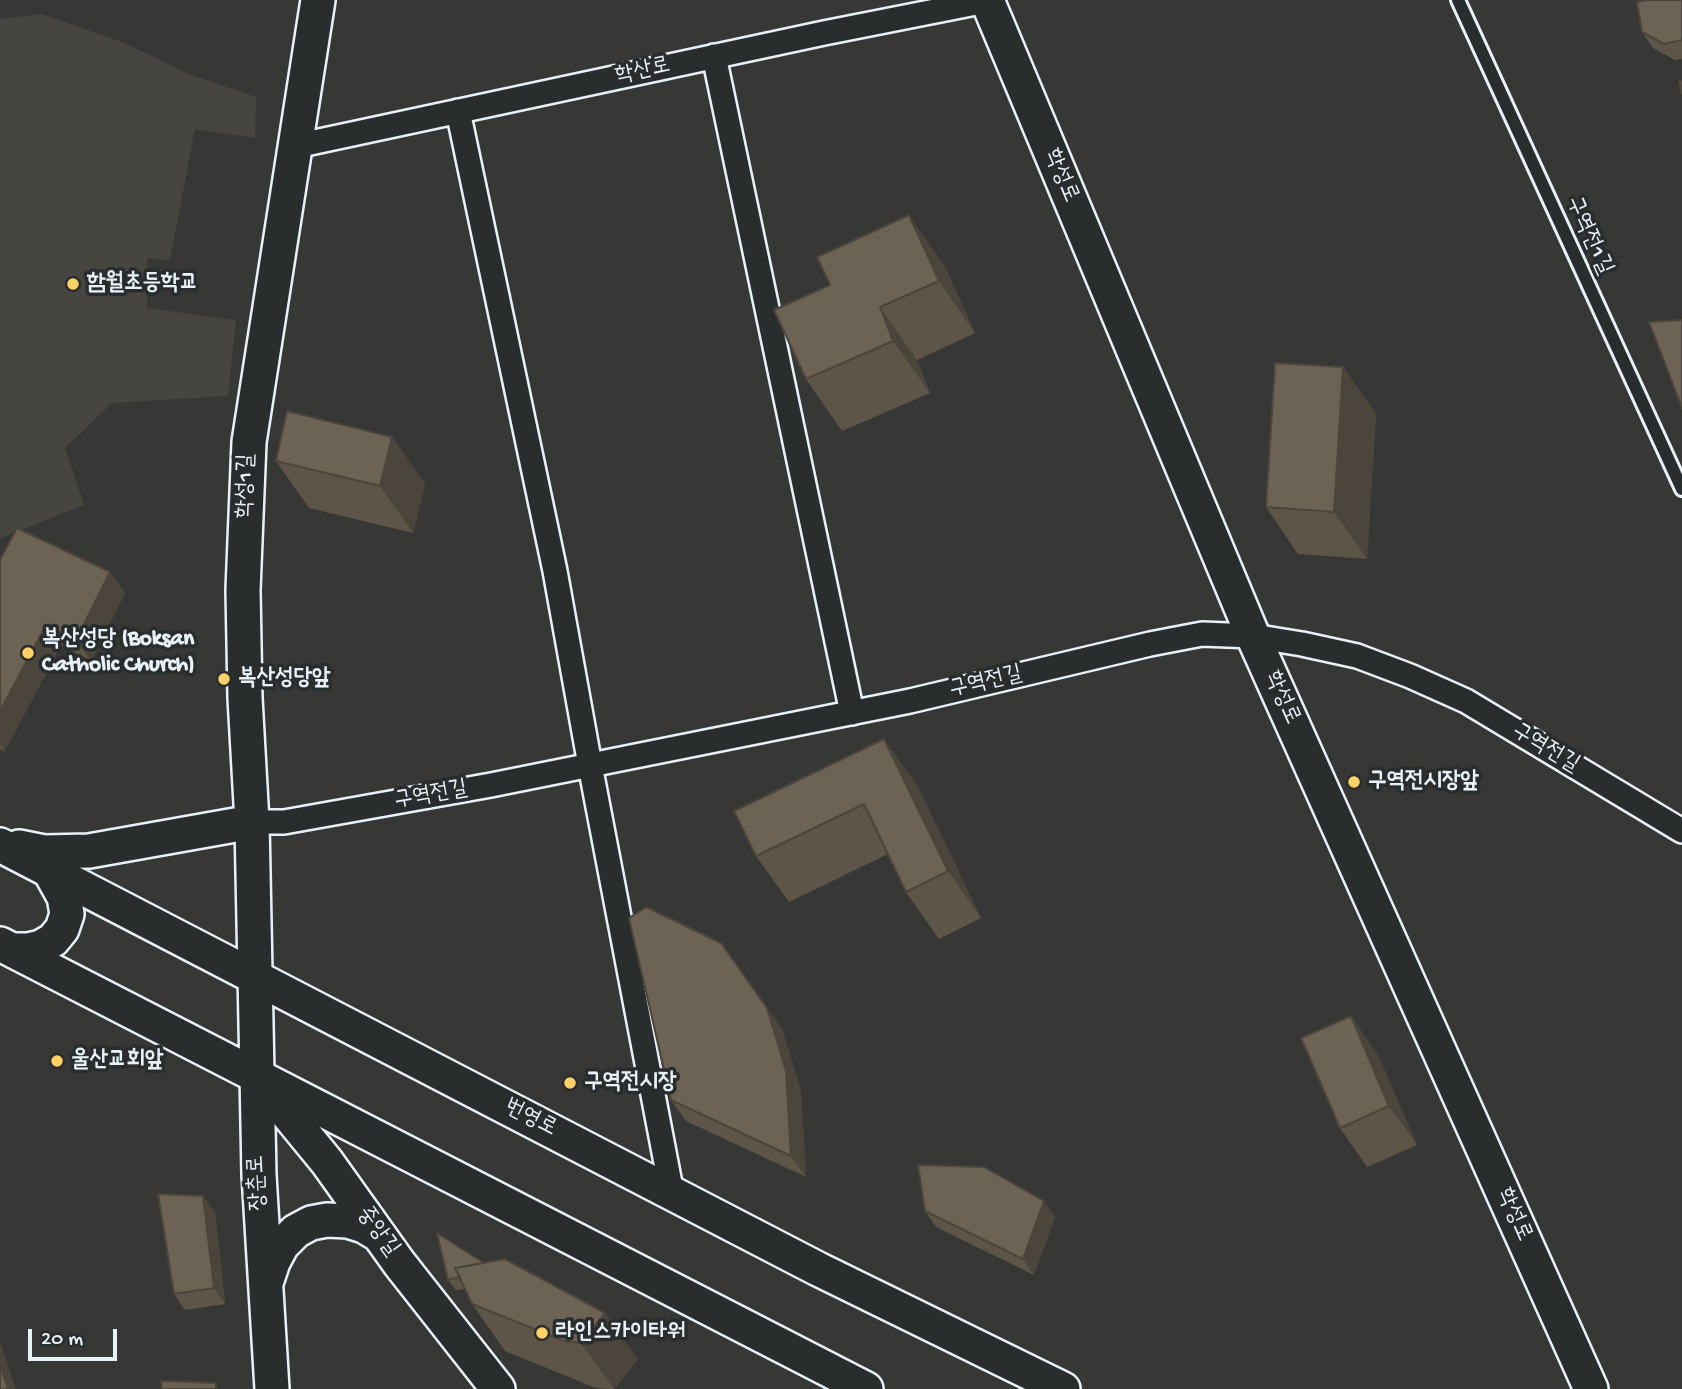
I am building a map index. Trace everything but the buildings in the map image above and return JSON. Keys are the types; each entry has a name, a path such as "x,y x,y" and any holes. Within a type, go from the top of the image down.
{"street":[{"name":"학성1길","path":"255,976 243,590 249,442 318,0"},
{"name":"학산로","path":"296,146 988,0"},
{"name":"학성로","path":"988,0 1253,636 1591,1389"},
{"path":"714,56 852,713"},
{"path":"458,111 555,571 672,1194"},
{"name":"구역전길","path":"252,822 284,822 590,765 910,701 1202,634 1253,636 1302,644 1357,656 1409,676 1466,701 1682,831"},
{"path":"0,844 44,852 89,852 252,822"},
{"name":"번영로","path":"0,844 818,1269 1063,1389"},
{"path":"6,947 28,950 41,947 53,940 62,929 66,914 64,897 49,870"},
{"path":"6,947 866,1389"},
{"name":"장춘로","path":"255,976 255,1075 272,1389"},
{"name":"중앙길","path":"255,1075 327,1162 379,1235 498,1389"},
{"path":"265,1289 272,1262 282,1245 296,1231 311,1223 327,1220 348,1221 379,1235"}],"lane":[{"name":"구역전1길","path":"1458,0 1682,489"}],"shaded area":[{"name":"함월초등학교","path":"41,14 122,42 191,75 256,97 255,138 195,129 170,260 147,258 147,308 236,320 228,396 112,403 65,448 84,505 0,538 0,19"}],"place":[{"name":"함월초등학교","path":"73,284"},
{"name":"복산성당 (Boksan Catholic Church)","path":"28,653"},
{"name":"복산성당앞","path":"224,679"},
{"name":"구역전시장앞","path":"1354,782"},
{"name":"울산교회앞","path":"57,1061"},
{"name":"구역전시장","path":"570,1083"},
{"name":"라인스카이타워","path":"542,1333"}]}
